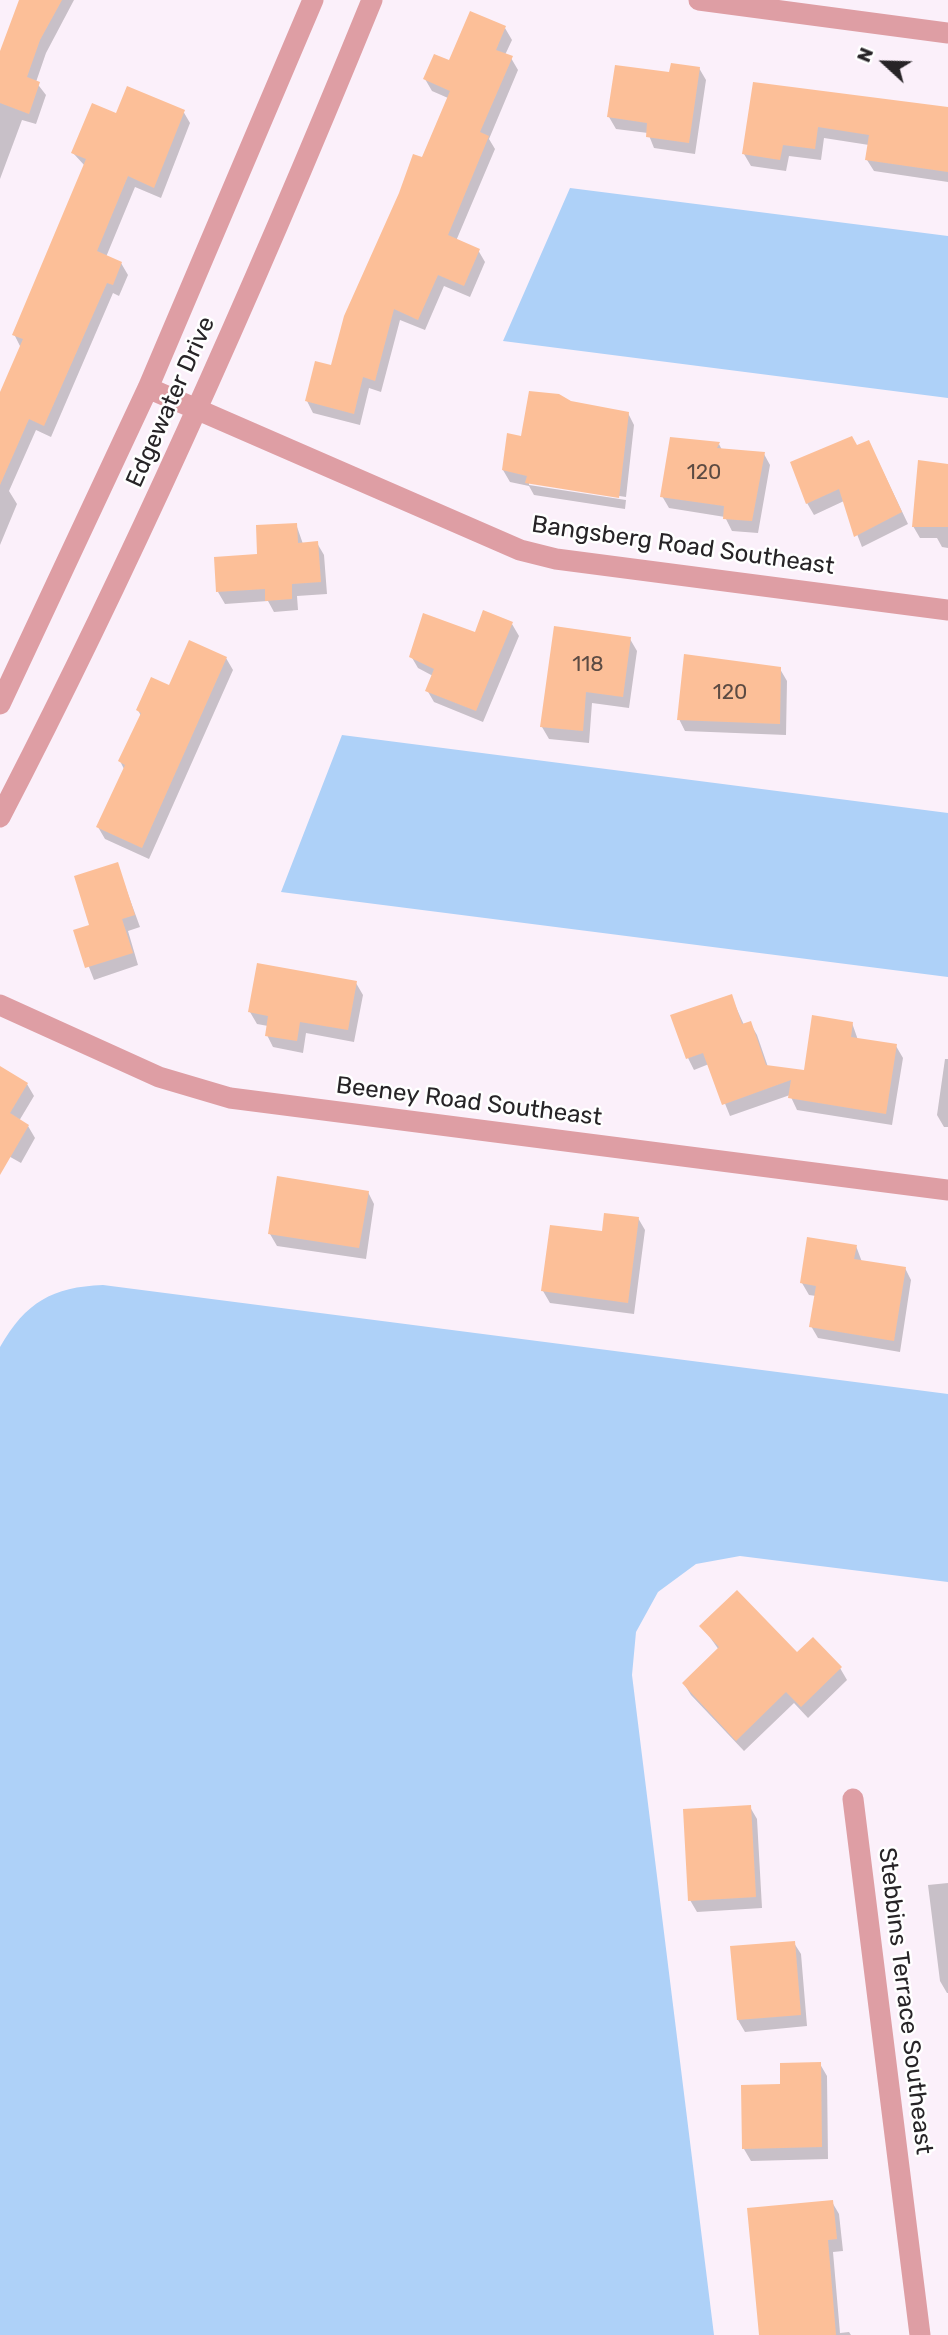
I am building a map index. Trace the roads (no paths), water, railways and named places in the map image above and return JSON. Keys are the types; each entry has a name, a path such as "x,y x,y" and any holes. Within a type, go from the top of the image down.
{"street":[{"name":"Edgewater Drive","path":"0,704 148,388 224,216 313,0"},
{"name":"Edgewater Drive","path":"0,817 104,610 198,410 301,175 372,0"},
{"path":"699,0 751,3 948,33"},
{"name":"Bangsberg Road Southeast","path":"148,388 520,550 556,559 948,610"},
{"name":"Beeney Road Southeast","path":"0,1005 159,1077 230,1098 948,1191"},
{"name":"Stebbins Terrace Southeast","path":"853,1799 920,2335"}],"water":[{"path":"570,188 948,236 948,398 503,341"},
{"path":"342,735 948,813 948,977 281,892"},
{"path":"103,1285 948,1394 948,1582 740,1556 696,1564 658,1592 636,1632 632,1675 714,2335 0,2335 0,1347 20,1319 42,1300 69,1289"}]}
